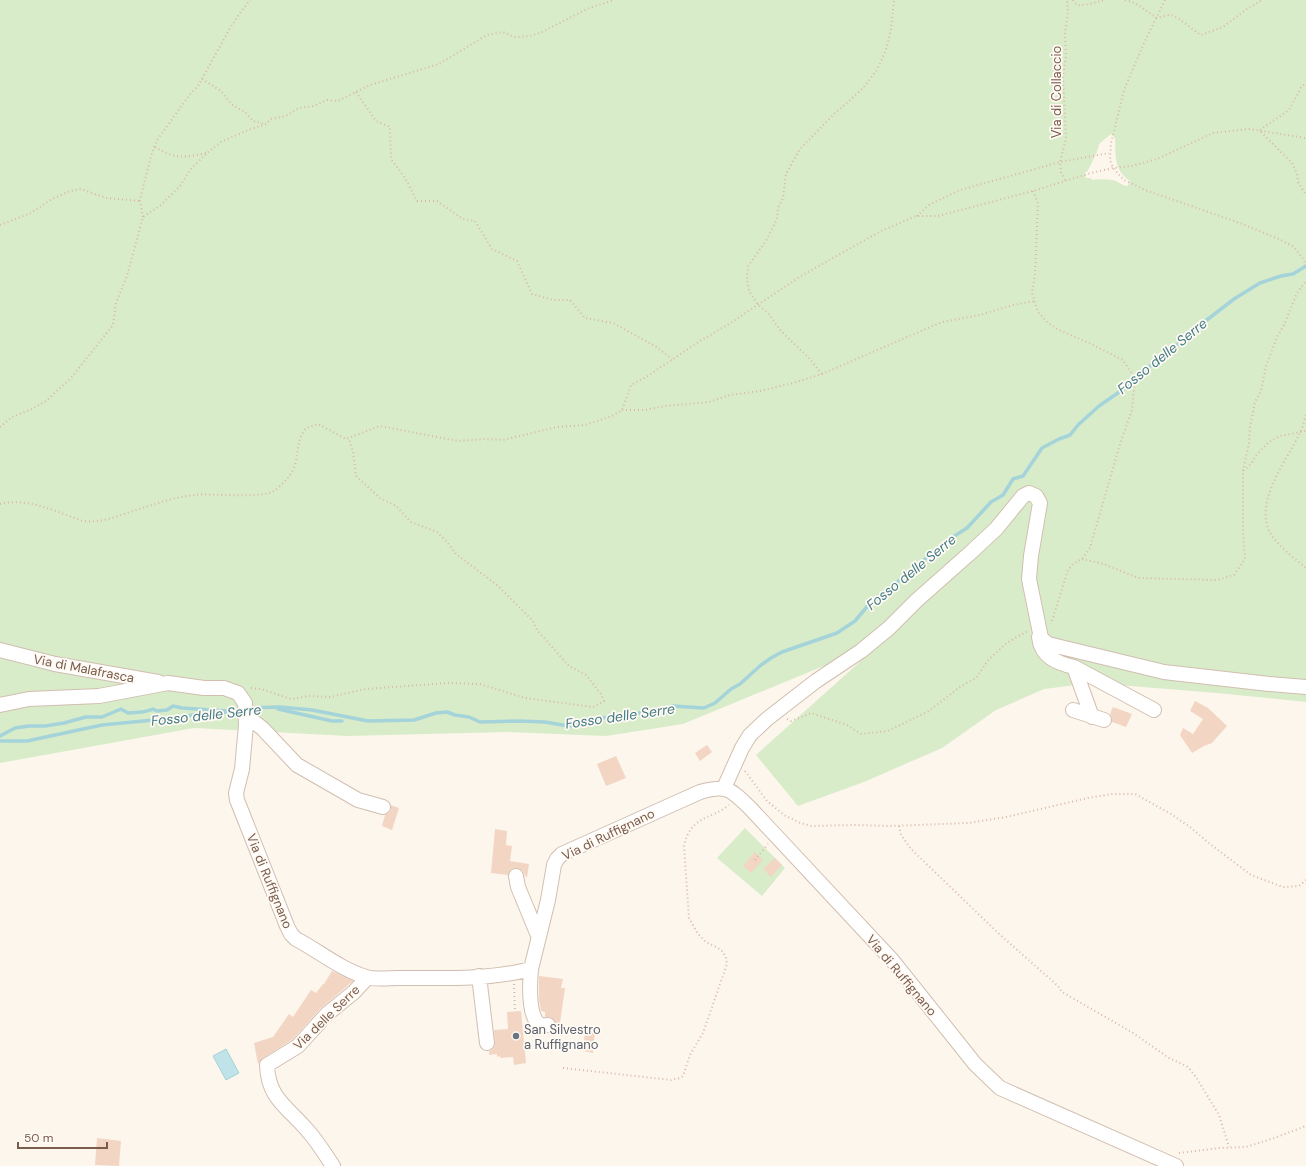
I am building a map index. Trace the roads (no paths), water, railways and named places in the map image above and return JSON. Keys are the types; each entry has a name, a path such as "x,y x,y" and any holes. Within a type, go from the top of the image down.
{"street":[{"path":"728,790 737,761 750,735 777,711 816,681 861,651 889,628 917,600 970,554 996,529 1023,496 1029,493 1036,496 1040,503 1031,556 1030,579 1041,638 1048,644 1164,672 1269,684 1306,686"},
{"path":"1039,630 1039,639 1043,649 1051,660 1074,667 1154,710"},
{"name":"Via di Malafrasca","path":"0,650 55,664 168,683"},
{"path":"1073,710 1098,718 1074,667"},
{"path":"0,704 28,699 99,696 168,683 204,688 224,688 243,704 262,728 297,765 358,800 383,807"},
{"name":"Via di Ruffignano","path":"243,704 245,751 236,793 237,800 291,934 296,939 347,970 367,978 421,978 479,976 514,973 530,969 539,936 554,865 562,854 700,792 715,788 728,790 775,835 892,960 975,1064 1000,1088 1159,1162 1176,1166"},
{"path":"516,876 523,900 539,936"},
{"path":"530,969 532,1013 538,1023 542,1025 548,1024"},
{"path":"479,976 487,1043"},
{"name":"Via delle Serre","path":"333,1166 308,1131 274,1095 269,1084 267,1065 298,1046 327,1014 354,992 367,978"}],"water":[{"path":"226,1049 239,1073 226,1080 213,1056"}],"waterway":[{"name":"Fosso delle Serre","path":"248,708 280,707 312,710 368,721 414,720 436,713 447,712 469,717 480,722 545,722 568,726 579,725 593,719 664,709 673,706 704,708 715,703 771,658 782,652 837,633 855,621 871,602 948,540 967,528 991,502 1003,495 1013,479 1023,476 1042,448 1070,435 1078,425 1099,406 1138,379 1151,365 1234,299 1260,283 1281,276 1293,274 1306,266"},
{"path":"0,736 15,728 45,726 86,717 102,717 121,709 128,713 144,712 153,709 157,711 167,710 173,706 227,711"},
{"path":"278,709 332,721 342,721"},
{"name":"Fosso delle Serre","path":"0,741 27,741 102,725 242,710"}],"place":[{"name":"San Silvestro a Ruffignano","path":"516,1036"}]}
